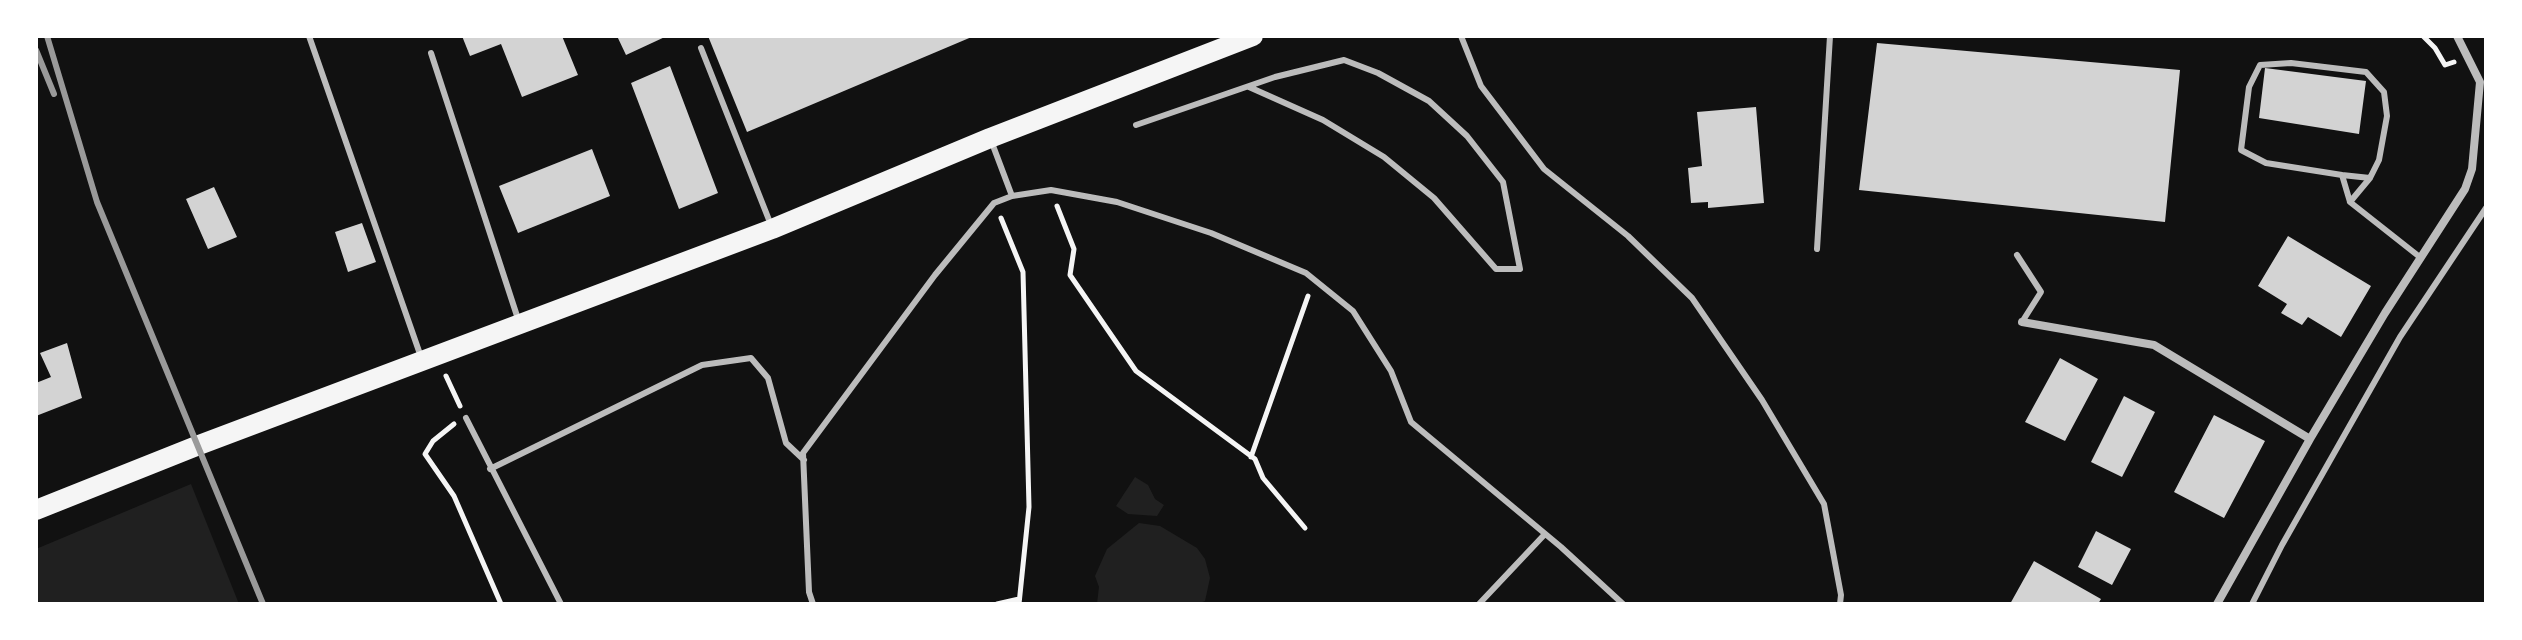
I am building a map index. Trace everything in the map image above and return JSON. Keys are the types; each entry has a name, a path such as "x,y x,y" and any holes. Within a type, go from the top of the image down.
{"main road":[{"path":"36,510 772,229 990,138 1253,36"}],"street":[{"path":"2217,604 2385,313 2465,189 2472,169 2484,80 2457,36"},
{"path":"2022,322 2154,345 2310,439"}],"lane":[{"path":"309,36 422,361"},
{"path":"1461,36 1481,86 1544,169 1628,236 1692,298 1762,400 1824,504 1841,595 1840,604"},
{"path":"1817,249 1830,36"},
{"path":"701,48 772,229"},
{"path":"431,53 519,324"},
{"path":"1136,125 1275,77 1344,60 1378,73 1429,101 1467,136 1503,182 1520,269 1496,269 1434,198 1384,157 1323,120 1249,87"},
{"path":"2350,202 2370,178 2379,160 2387,116 2384,92 2366,72 2291,63 2260,65 2249,87 2241,150 2266,163 2370,178"},
{"path":"990,138 1012,196"},
{"path":"2342,175 2350,202 2421,258"},
{"path":"813,604 809,592 803,453 935,275 994,203 1012,196 1051,190 1117,202 1211,233 1306,273 1353,311 1391,371 1411,422 1623,604"},
{"path":"2252,604 2400,337 2486,208"},
{"path":"2017,255 2041,292 2022,322"},
{"path":"490,469 702,365 751,358 768,378 786,443 804,460"},
{"path":"466,418 561,604"},
{"path":"1479,604 1545,534"}],"path":[{"path":"2423,36 2445,65"},
{"path":"1051,190 1074,249 1070,275 1136,371 1255,459 1263,478 1305,528"},
{"path":"994,203 1023,272 1029,507 1019,602 997,604"},
{"path":"1251,457 1314,280"},
{"path":"446,376 466,418 451,425 433,441 425,454 454,496 501,604"}],"shaded area":[{"path":"1135,477 1148,485 1155,499 1164,505 1157,516 1128,514 1116,506"},
{"path":"191,484 239,604 36,604 36,549"},
{"path":"1139,523 1160,526 1197,548 1205,559 1210,578 1205,601 1197,604 1097,604 1099,587 1095,576 1107,549"}],"building":[{"path":"462,36 562,36 578,75 522,97 501,44 470,56"},
{"path":"617,36 667,36 626,55"},
{"path":"708,36 974,36 747,132"},
{"path":"1877,43 2180,70 2165,222 1859,190"},
{"path":"670,66 718,193 679,209 631,83"},
{"path":"2265,68 2366,81 2359,134 2259,118"},
{"path":"1756,107 1764,203 1708,208 1708,202 1691,203 1688,168 1702,166 1697,112"},
{"path":"592,149 610,196 518,233 499,186"},
{"path":"214,187 237,237 208,249 186,199"},
{"path":"362,223 376,262 348,272 335,232"},
{"path":"2288,236 2371,286 2341,337 2308,317 2302,325 2281,313 2287,304 2258,286"},
{"path":"67,343 82,398 36,416 36,383 51,377 40,353"},
{"path":"2060,358 2098,379 2065,441 2025,422"},
{"path":"2124,396 2155,412 2122,477 2091,462"},
{"path":"2214,415 2265,441 2224,518 2174,492"},
{"path":"2096,531 2131,549 2112,585 2078,567"},
{"path":"2034,561 2101,599 2098,604 2010,604"}],"railway":[{"path":"47,36 97,202 263,604"},
{"path":"36,50 54,94"}]}
